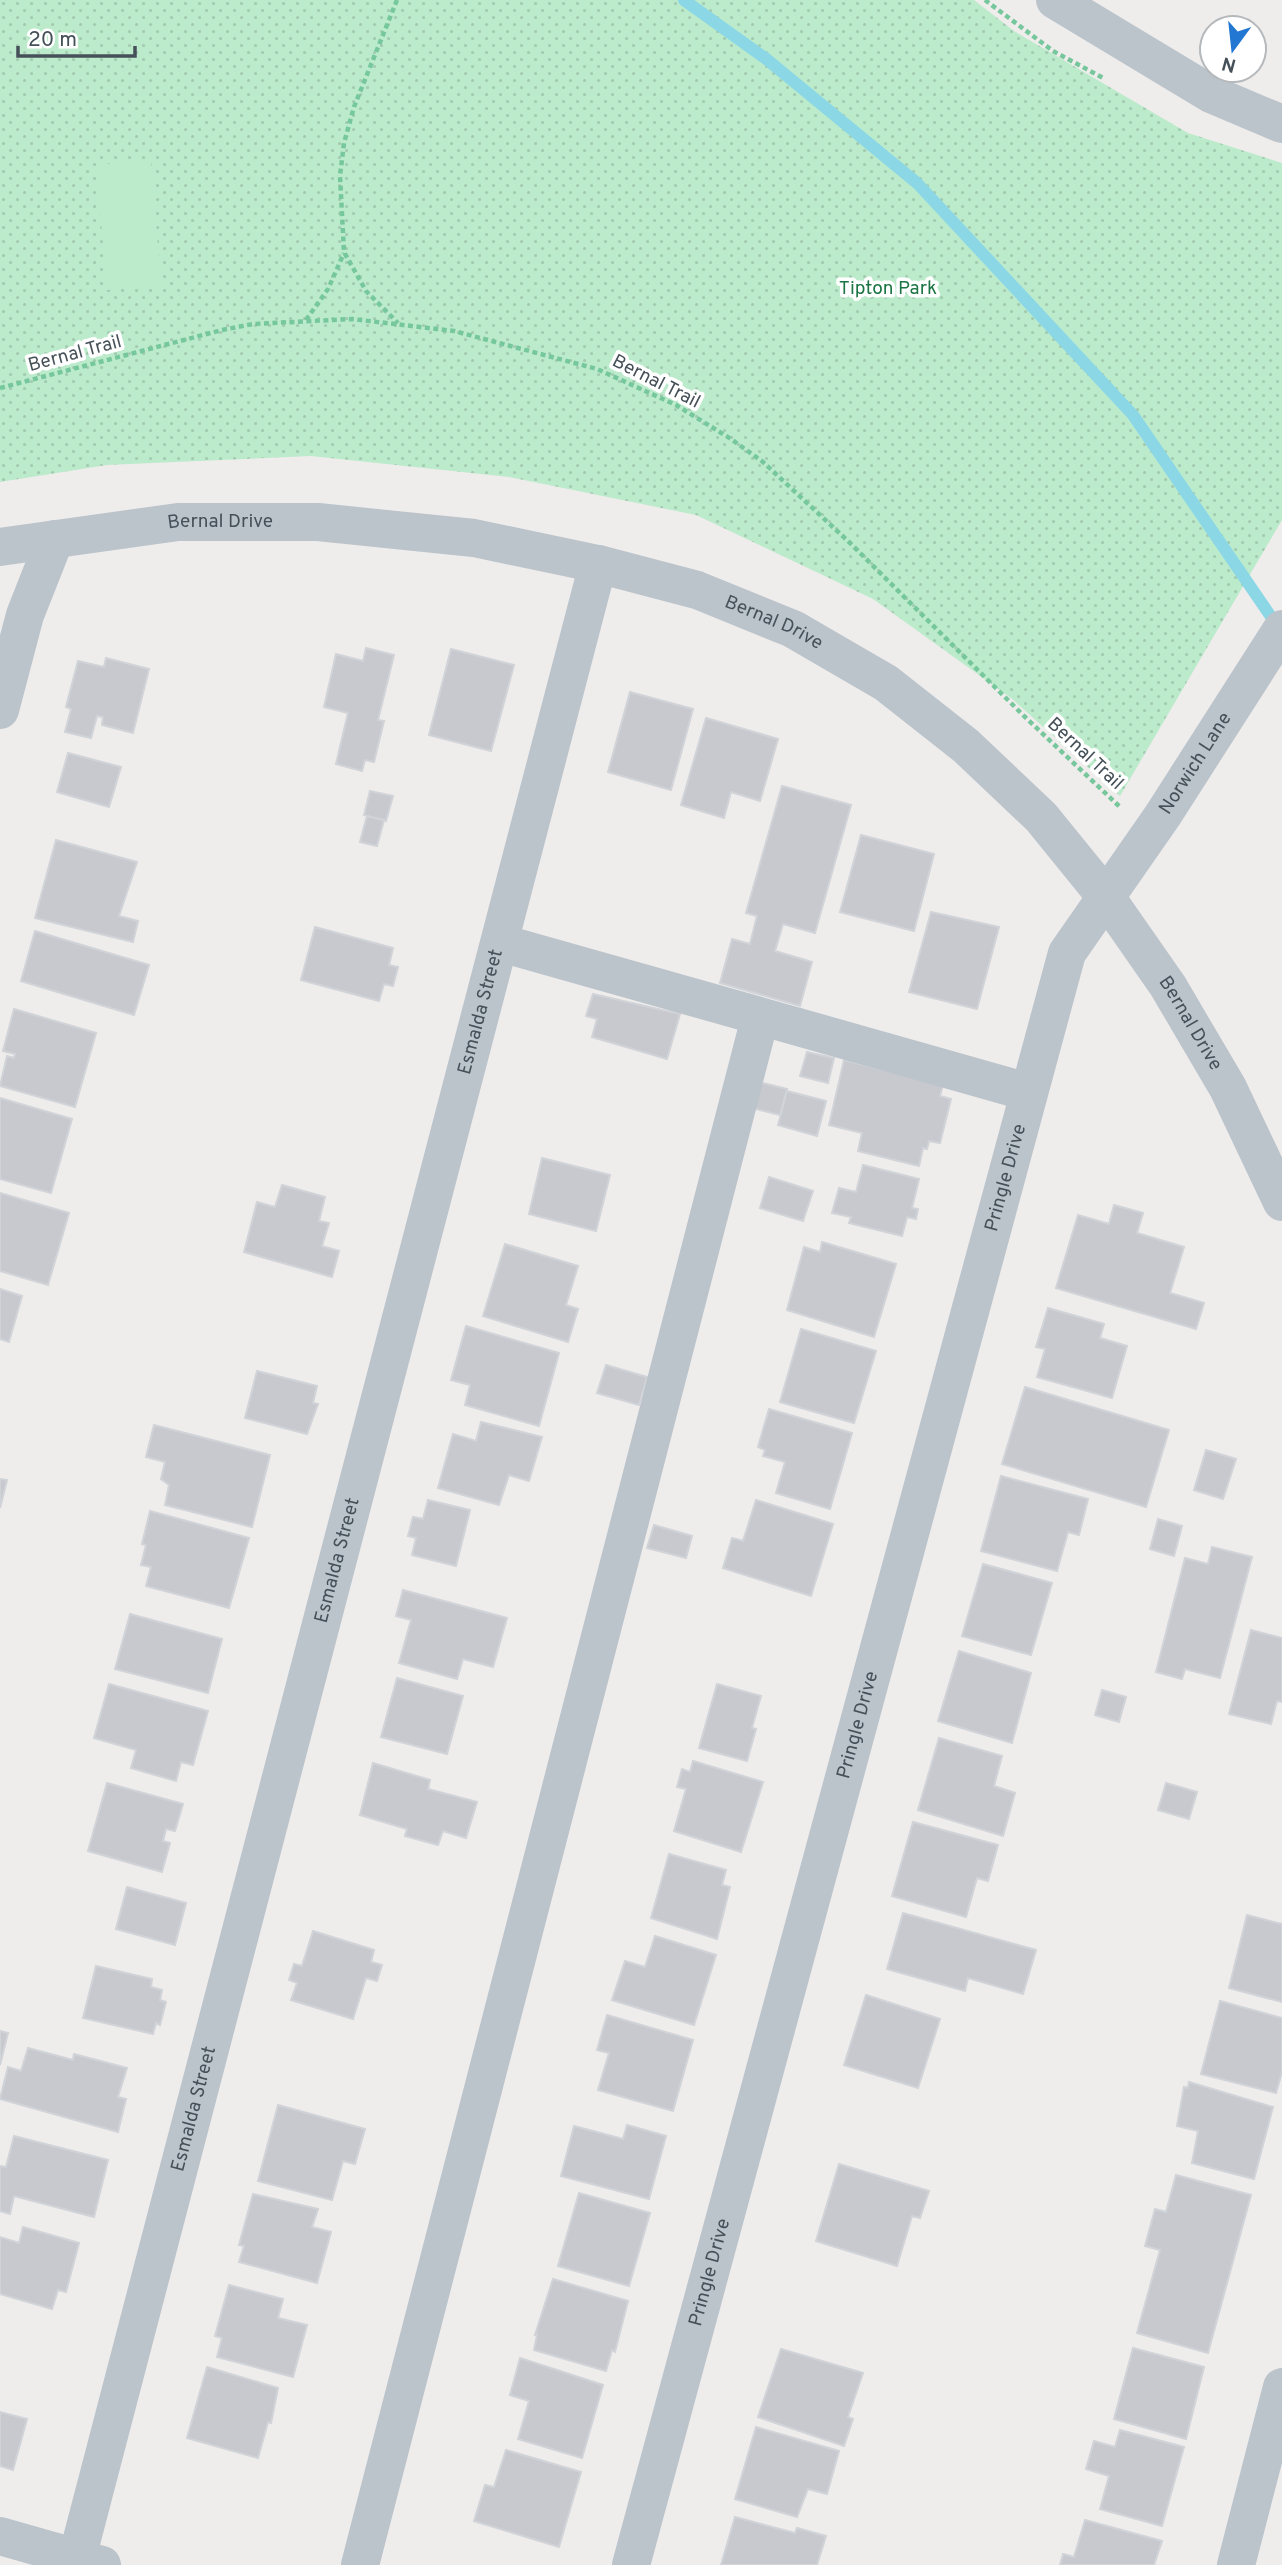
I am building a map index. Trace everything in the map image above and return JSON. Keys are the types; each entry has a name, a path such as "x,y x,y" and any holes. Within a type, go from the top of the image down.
{"street":[{"path":"1055,0 1211,94 1282,124"},
{"name":"Bernal Drive","path":"0,547 178,522 318,522 474,538 598,564 697,590 793,629 886,683 966,746 1041,817 1106,897 1168,986 1221,1076 1282,1202"},
{"path":"0,710 25,615 55,539"},
{"name":"Esmalda Street","path":"89,2561 598,564"},
{"name":"Norwich Lane","path":"1106,897 1176,794 1282,628"},
{"name":"Pringle Drive","path":"631,2565 1067,953 1106,897"},
{"path":"501,943 1028,1092"},
{"path":"359,2565 761,1018"},
{"path":"1236,2565 1282,2387"},
{"path":"0,2536 89,2561"}],"path":[{"path":"306,320 328,289 344,252 340,176 344,143 354,107 397,0"},
{"path":"344,252 366,291 398,323"},
{"name":"Bernal Trail","path":"0,388 222,330 253,324 306,320 352,319 454,331 597,369 664,399 731,439 763,462 849,542 1024,716 1149,835"}],"green space":[{"name":"Tipton Park","path":"0,0 974,0 1014,31 1188,133 1282,163 1282,520 1120,796 1011,698 873,599 696,515 509,477 311,456 107,465 0,482"},
{"path":"151,160 161,285 107,290 96,165"}],"building":[{"path":"366,648 394,655 378,720 384,721 374,762 365,760 362,771 336,764 348,713 324,707 336,654 363,661"},
{"path":"451,649 514,665 491,751 429,735"},
{"path":"106,658 149,669 133,733 102,725 103,717 97,716 91,738 65,732 71,709 66,707 78,661 104,667"},
{"path":"630,692 693,709 671,790 608,772"},
{"path":"706,718 778,739 760,801 731,792 724,818 681,805"},
{"path":"68,753 121,767 109,807 57,792"},
{"path":"782,786 851,805 815,933 783,924 775,951 812,962 800,1006 720,983 732,939 750,944 757,916 746,913"},
{"path":"370,791 393,796 386,821 364,815"},
{"path":"367,816 384,820 377,846 360,842"},
{"path":"861,835 934,854 914,931 840,912"},
{"path":"56,840 137,862 119,916 138,921 133,942 35,918"},
{"path":"931,912 999,927 977,1009 909,992"},
{"path":"315,927 393,948 389,965 398,967 393,986 384,984 379,1001 301,980"},
{"path":"35,931 149,965 134,1015 21,981"},
{"path":"593,994 680,1014 667,1059 592,1037 597,1019 586,1016"},
{"path":"14,1009 96,1033 75,1107 0,1086 7,1056 14,1058 15,1054 3,1051"},
{"path":"807,1052 834,1058 828,1083 800,1076"},
{"path":"844,1060 943,1085 940,1096 951,1099 940,1143 929,1141 927,1149 923,1148 919,1166 858,1151 862,1133 829,1125"},
{"path":"759,1082 787,1089 780,1115 752,1108"},
{"path":"787,1091 826,1101 817,1136 778,1125"},
{"path":"0,1098 72,1119 51,1193 0,1179"},
{"path":"542,1158 610,1175 596,1231 529,1214"},
{"path":"863,1165 919,1179 912,1208 918,1209 916,1219 907,1217 902,1236 849,1223 851,1217 832,1213 839,1188 856,1192"},
{"path":"769,1177 813,1191 803,1221 760,1208"},
{"path":"282,1185 325,1197 319,1221 329,1223 322,1246 339,1251 332,1277 244,1252 257,1202 275,1207"},
{"path":"0,1193 69,1213 48,1285 0,1271"},
{"path":"1114,1205 1143,1213 1137,1233 1184,1247 1170,1293 1204,1303 1196,1329 1056,1288 1078,1215 1109,1224"},
{"path":"822,1242 896,1264 874,1337 787,1310 804,1247 820,1252"},
{"path":"505,1244 578,1266 566,1305 578,1309 568,1342 483,1316"},
{"path":"0,1289 22,1296 9,1342 0,1339"},
{"path":"1048,1308 1104,1324 1100,1338 1127,1346 1112,1398 1037,1377 1045,1349 1036,1347"},
{"path":"466,1326 559,1353 539,1426 465,1405 470,1385 451,1380"},
{"path":"801,1329 876,1351 854,1423 780,1402"},
{"path":"606,1365 647,1377 639,1405 597,1393"},
{"path":"257,1371 317,1386 313,1403 318,1404 307,1434 245,1418"},
{"path":"1025,1387 1169,1430 1146,1507 1002,1464"},
{"path":"769,1409 852,1433 830,1509 776,1493 785,1462 763,1456 765,1450 758,1447"},
{"path":"481,1422 542,1437 529,1481 509,1475 499,1505 438,1488 453,1434 476,1441"},
{"path":"154,1425 270,1455 252,1527 165,1505 169,1485 161,1479 165,1462 146,1457"},
{"path":"1206,1450 1236,1459 1223,1499 1194,1490"},
{"path":"1001,1476 1088,1499 1079,1535 1068,1532 1057,1571 981,1551"},
{"path":"0,1479 7,1480 0,1508"},
{"path":"428,1500 470,1510 456,1566 412,1555 416,1538 408,1536 413,1517 423,1519"},
{"path":"756,1500 833,1524 811,1596 723,1568 732,1538 743,1541"},
{"path":"150,1511 249,1538 229,1608 146,1586 151,1567 141,1565 146,1545 142,1544"},
{"path":"1158,1519 1182,1526 1174,1556 1150,1549"},
{"path":"654,1525 692,1536 686,1558 647,1548"},
{"path":"1212,1547 1252,1557 1220,1678 1185,1669 1182,1679 1156,1672 1185,1558 1208,1564"},
{"path":"983,1564 1052,1583 1031,1655 962,1636"},
{"path":"403,1590 507,1618 493,1667 463,1659 457,1679 399,1663 411,1620 396,1616"},
{"path":"130,1614 222,1639 208,1693 115,1669"},
{"path":"1251,1630 1282,1638 1282,1702 1277,1701 1271,1724 1229,1714"},
{"path":"959,1651 1031,1673 1012,1743 938,1721"},
{"path":"397,1678 463,1696 447,1754 381,1737"},
{"path":"109,1684 208,1711 193,1765 181,1762 176,1781 131,1768 136,1750 94,1738"},
{"path":"717,1684 761,1696 747,1761 699,1748"},
{"path":"1102,1690 1126,1697 1119,1722 1095,1715"},
{"path":"939,1738 1002,1756 994,1786 1015,1793 1003,1836 918,1810"},
{"path":"693,1761 763,1782 741,1852 674,1831 686,1789 677,1787 682,1769 690,1772"},
{"path":"373,1763 430,1780 428,1789 477,1802 466,1838 443,1831 438,1845 405,1836 407,1829 360,1815"},
{"path":"107,1783 183,1804 175,1831 166,1829 163,1841 170,1843 162,1872 88,1851"},
{"path":"1166,1783 1197,1792 1189,1819 1158,1810"},
{"path":"913,1822 998,1845 988,1881 977,1878 966,1917 892,1896"},
{"path":"669,1854 726,1870 722,1885 730,1887 717,1939 651,1918"},
{"path":"127,1887 186,1903 175,1945 116,1929"},
{"path":"903,1913 1036,1950 1023,1994 968,1978 965,1991 887,1969"},
{"path":"1247,1915 1282,1924 1282,2002 1229,1988"},
{"path":"313,1931 374,1950 371,1962 382,1965 377,1981 366,1978 353,2019 291,2000 297,1983 289,1980 294,1964 302,1966"},
{"path":"655,1936 716,1955 694,2025 612,2000 625,1961 645,1967"},
{"path":"96,1966 152,1979 151,1987 162,1990 160,2000 166,2002 160,2025 156,2023 153,2034 83,2018"},
{"path":"866,1995 940,2019 918,2088 844,2065"},
{"path":"1220,2001 1282,2018 1282,2072 1276,2093 1201,2074"},
{"path":"607,2015 693,2040 673,2111 598,2090 609,2053 597,2050"},
{"path":"0,2031 8,2033 0,2065"},
{"path":"28,2048 73,2060 74,2054 127,2068 118,2097 126,2099 118,2132 0,2099 8,2067 21,2071"},
{"path":"1189,2082 1273,2107 1254,2179 1192,2163 1198,2131 1177,2126 1184,2087 1188,2088"},
{"path":"278,2105 365,2129 355,2164 343,2161 332,2200 258,2181"},
{"path":"627,2125 666,2136 649,2199 561,2176 574,2126 623,2139"},
{"path":"14,2136 108,2160 94,2217 14,2196 10,2214 0,2211 0,2166 6,2167"},
{"path":"839,2164 929,2191 920,2218 912,2216 897,2266 816,2241"},
{"path":"1176,2175 1251,2195 1208,2353 1137,2333 1160,2250 1145,2246 1155,2209 1166,2212"},
{"path":"579,2193 650,2213 629,2286 558,2266"},
{"path":"253,2194 318,2209 312,2227 331,2232 317,2283 239,2262 244,2246 239,2245"},
{"path":"23,2227 79,2243 66,2292 58,2290 52,2309 0,2294 0,2237 19,2243"},
{"path":"553,2279 628,2301 615,2352 612,2350 606,2371 534,2350 535,2335"},
{"path":"229,2285 283,2299 278,2318 307,2325 293,2377 217,2357 222,2338 215,2336"},
{"path":"1133,2348 1204,2367 1186,2439 1114,2419"},
{"path":"781,2349 863,2373 848,2417 853,2419 844,2446 758,2417"},
{"path":"520,2358 603,2385 582,2458 518,2439 529,2401 510,2395"},
{"path":"207,2367 278,2388 271,2423 268,2422 258,2458 187,2438"},
{"path":"0,2412 27,2419 13,2470 0,2466"},
{"path":"756,2427 839,2451 827,2494 808,2489 797,2517 735,2499"},
{"path":"1120,2430 1184,2447 1162,2526 1100,2509 1109,2476 1086,2469 1094,2441 1115,2447"},
{"path":"506,2450 581,2472 559,2547 474,2521 485,2485 494,2487"},
{"path":"735,2517 795,2533 797,2528 826,2536 817,2565 721,2565"},
{"path":"1085,2520 1162,2541 1154,2565 1060,2565 1063,2554 1074,2557"}],"waterway":[{"path":"684,0 765,58 917,183 1133,415 1278,627"}]}
